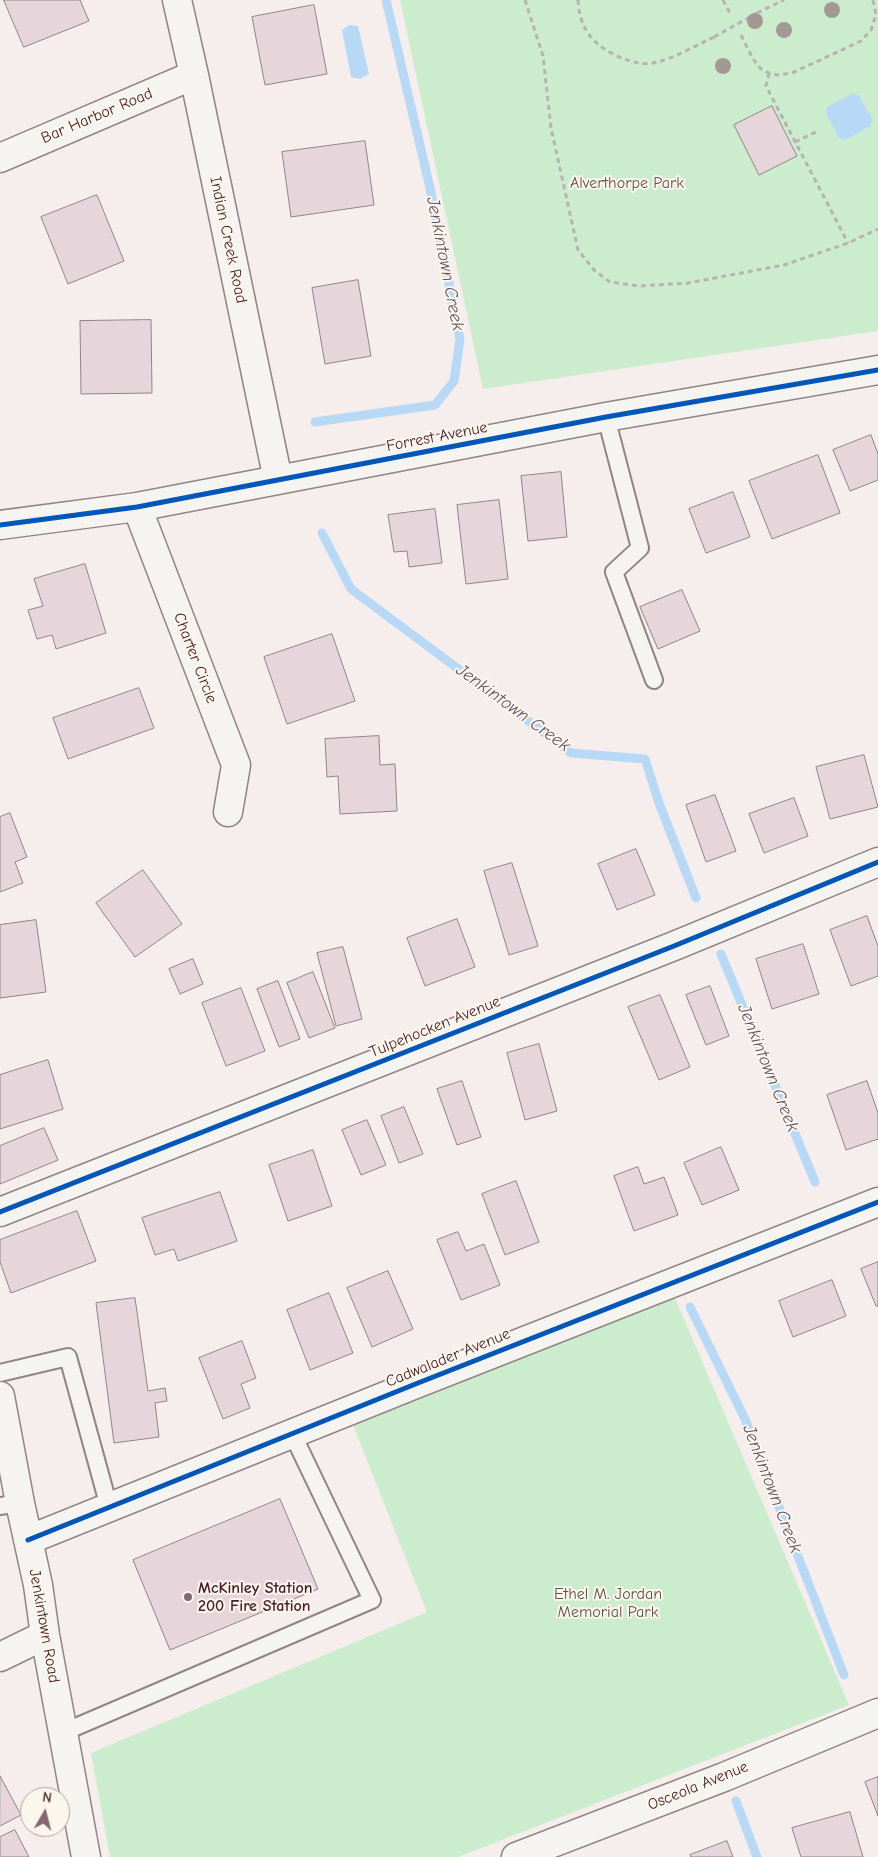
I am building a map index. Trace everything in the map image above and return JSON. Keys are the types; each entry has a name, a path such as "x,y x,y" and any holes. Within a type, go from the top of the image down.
{"street":[{"name":"Indian Creek Road","path":"177,0 278,480"},
{"name":"Bar Harbor Road","path":"0,158 194,75"},
{"name":"Forrest Avenue","path":"0,525 137,507 606,417 878,370"},
{"name":"Charter Circle","path":"137,507 236,765 228,812"},
{"name":"Tulpehocken Avenue","path":"0,1212 683,942 878,862"},
{"name":"Cadwalader Avenue","path":"28,1540 292,1433 878,1202"},
{"name":"Jenkintown Road","path":"0,1396 10,1504 28,1540 38,1585 45,1635 64,1732 82,1855"},
{"path":"0,1657 45,1635"},
{"name":"Osceola Avenue","path":"516,1857 715,1780 878,1713"}],"lane":[{"path":"606,417 640,548 614,572 654,680"},
{"path":"0,1373 68,1356 109,1507"},
{"path":"64,1732 372,1600 292,1433"}],"path":[{"path":"525,0 543,56 551,128 578,250 594,270 610,282 639,286 688,283 784,264 848,243 878,229"},
{"path":"578,0 579,14 588,34 598,44 616,56 633,62 651,64 672,57 714,37 784,0"},
{"path":"724,0 731,15"},
{"path":"741,35 753,59 761,69 769,74 792,73 861,41 871,30 876,15 873,0"},
{"path":"769,74 766,86 848,243"},
{"path":"795,142 818,131"}],"green space":[{"name":"Alverthorpe Park","path":"400,0 878,0 878,331 483,389"},
{"name":"Ethel M. Jordan Memorial Park","path":"675,1298 849,1705 458,1857 110,1857 91,1753 427,1612 353,1425"}],"water":[{"path":"349,25 358,26 369,74 360,79 351,77 342,30"},
{"path":"853,93 859,96 873,120 870,126 846,140 839,138 826,113 827,107"}],"building":[{"path":"4,0 80,0 89,21 24,47"},
{"path":"314,5 327,74 265,85 252,17"},
{"path":"772,106 797,156 759,175 734,125"},
{"path":"365,141 374,205 291,217 282,152"},
{"path":"97,195 124,261 68,284 41,217"},
{"path":"358,280 371,356 325,364 312,288"},
{"path":"151,320 152,393 81,394 80,321"},
{"path":"871,435 878,454 878,480 850,491 833,450"},
{"path":"818,455 840,513 772,539 749,481"},
{"path":"561,472 567,537 528,541 521,476"},
{"path":"733,492 750,537 706,553 689,509"},
{"path":"499,500 508,579 466,584 457,505"},
{"path":"435,509 442,563 409,567 407,551 394,552 388,515"},
{"path":"85,564 106,633 56,649 52,635 37,639 28,610 43,606 34,579"},
{"path":"682,590 700,631 658,649 640,607"},
{"path":"332,634 355,701 287,724 264,657"},
{"path":"139,688 154,728 68,759 53,718"},
{"path":"379,736 380,765 395,764 397,811 340,814 338,776 327,777 325,739"},
{"path":"864,755 878,807 830,819 816,767"},
{"path":"715,795 736,851 706,862 686,805"},
{"path":"794,798 808,836 764,853 749,814"},
{"path":"10,813 27,857 15,862 23,883 0,892 0,817"},
{"path":"636,849 655,895 617,910 598,864"},
{"path":"512,863 538,946 509,955 484,871"},
{"path":"143,870 182,924 135,957 96,903"},
{"path":"867,916 878,946 878,976 851,986 830,930"},
{"path":"457,919 475,967 425,986 407,938"},
{"path":"36,920 46,992 0,998 0,925"},
{"path":"803,944 819,994 772,1009 756,959"},
{"path":"343,947 362,1019 336,1026 317,953"},
{"path":"193,959 203,984 180,994 169,969"},
{"path":"313,972 335,1028 309,1038 287,983"},
{"path":"278,981 300,1039 279,1047 257,989"},
{"path":"710,986 729,1036 706,1045 686,995"},
{"path":"241,988 265,1051 226,1066 202,1003"},
{"path":"660,995 690,1067 659,1080 628,1007"},
{"path":"539,1044 557,1111 525,1120 507,1053"},
{"path":"48,1060 63,1109 0,1129 0,1075"},
{"path":"462,1081 481,1137 457,1145 437,1089"},
{"path":"867,1081 878,1113 878,1139 846,1150 827,1095"},
{"path":"404,1107 423,1154 399,1163 381,1116"},
{"path":"367,1120 386,1165 361,1175 342,1130"},
{"path":"44,1128 58,1160 0,1184 0,1146"},
{"path":"721,1147 739,1190 702,1205 684,1163"},
{"path":"313,1150 332,1206 288,1221 269,1165"},
{"path":"638,1167 644,1184 664,1177 678,1215 634,1231 614,1176"},
{"path":"516,1181 539,1242 505,1255 482,1194"},
{"path":"220,1192 237,1241 178,1261 174,1249 155,1255 142,1218"},
{"path":"77,1211 96,1261 11,1293 0,1262 0,1240"},
{"path":"458,1232 466,1251 484,1244 500,1285 461,1300 437,1240"},
{"path":"878,1262 878,1306 876,1306 861,1269"},
{"path":"388,1271 413,1329 372,1347 347,1288"},
{"path":"832,1280 846,1316 793,1337 779,1301"},
{"path":"329,1293 353,1353 310,1370 287,1310"},
{"path":"135,1298 148,1391 165,1388 167,1401 155,1403 159,1437 114,1443 96,1303"},
{"path":"242,1341 256,1378 241,1384 250,1408 223,1419 199,1358"},
{"path":"280,1499 318,1589 170,1650 133,1560"},
{"path":"0,1776 20,1816 0,1826"},
{"path":"878,1777 878,1816 865,1782"},
{"path":"850,1812 863,1857 801,1857 792,1828"},
{"path":"15,1830 29,1857 0,1857 0,1837"},
{"path":"727,1841 733,1857 691,1857 690,1855"}],"waterway":[{"name":"Jenkintown Creek","path":"315,422 435,405 454,381 460,339 430,188 386,0"},
{"name":"Jenkintown Creek","path":"322,533 351,589 571,753 645,759 659,803 696,898"},
{"name":"Jenkintown Creek","path":"721,954 815,1182"},
{"name":"Jenkintown Creek","path":"690,1307 745,1419 844,1675"},
{"name":"Jenkintown Creek","path":"736,1801 757,1857"}],"cycle path":[{"path":"0,525 137,507 606,417 878,370"},
{"path":"0,1212 674,946 878,862"},
{"path":"28,1540 418,1383 878,1202"}],"place":[{"name":"McKinley Station 200 Fire Station","path":"188,1597"}]}
